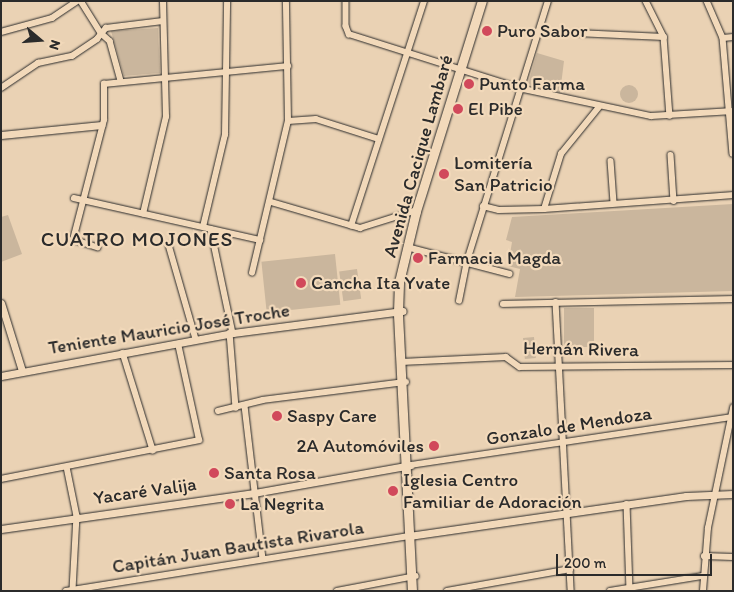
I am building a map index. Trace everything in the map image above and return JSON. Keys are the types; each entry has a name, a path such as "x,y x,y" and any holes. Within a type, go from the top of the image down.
{"main road":[{"name":"Avenida Cacique Lambaré","path":"417,591 414,576 400,312 409,248 420,206 482,1"},
{"name":"Avenida Cacique Lambaré","path":"462,71 486,1"},
{"name":"Avenida Cacique Lambaré","path":"412,591 414,576"}],"street":[{"path":"1,32 52,18 77,1"},
{"path":"81,1 101,33 110,41 121,81"},
{"path":"143,214 166,117 163,1"},
{"path":"203,227 225,135 228,71 227,1"},
{"path":"252,273 271,202 288,121 286,1"},
{"path":"346,1 347,31 406,53 519,88 599,107 651,116 732,111"},
{"path":"351,226 424,1"},
{"path":"459,301 467,261 483,206 548,1"},
{"path":"646,1 664,37 670,116"},
{"path":"707,1 723,38 732,111 733,154"},
{"path":"1,88 33,66 65,59 112,26 163,21"},
{"path":"576,33 664,37"},
{"path":"723,38 733,37"},
{"path":"98,248 74,241 102,125 104,84 288,66"},
{"path":"544,209 562,154 599,107"},
{"path":"288,121 316,119 379,139"},
{"path":"1,135 102,125"},
{"path":"671,155 674,201"},
{"path":"611,161 614,203"},
{"path":"483,206 499,210 544,209 614,203 674,201 733,195"},
{"path":"74,198 260,240"},
{"path":"271,202 351,226 365,227 420,206"},
{"path":"210,229 232,333 236,408"},
{"path":"169,245 196,339"},
{"path":"409,248 467,261 510,274"},
{"path":"503,304 733,299"},
{"path":"556,302 571,591"},
{"path":"1,303 22,371"},
{"name":"Teniente Mauricio José Troche","path":"1,376 232,333 400,312"},
{"path":"1,479 197,441 200,438 178,344"},
{"path":"123,353 153,450"},
{"name":"Hernán Rivera","path":"403,362 506,357 520,367 733,365"},
{"path":"218,411 245,406 263,400 404,383"},
{"path":"245,406 263,558"},
{"path":"703,591 704,556 733,408"},
{"name":"Gonzalo de Mendoza","path":"408,466 731,417"},
{"name":"Yacaré Valija","path":"1,529 77,516 254,493 408,466"},
{"path":"67,467 77,516 70,590"},
{"path":"412,536 627,504 715,494 733,494"},
{"path":"627,504 630,588"},
{"name":"Capitán Juan Bautista Rivarola","path":"70,590 263,558 412,536"},
{"path":"704,556 733,557"},
{"path":"447,591 570,569"},
{"path":"337,591 414,576"},
{"path":"610,591 703,576"}],"shaded area":[{"path":"158,28 160,73 124,76 111,31"},
{"path":"537,53 564,61 560,93 528,84"},
{"path":"629,85 635,88 638,94 635,100 629,103 623,100 620,94 623,88"},
{"path":"733,204 733,291 515,297 520,269 508,266 512,242 506,240 512,217"},
{"path":"8,215 22,254 1,262 1,217"},
{"name":"Cancha Ita Yvate","path":"335,254 340,305 267,312 261,262"},
{"path":"357,269 361,299 343,301 339,272"},
{"path":"564,308 594,308 594,347 564,347"},
{"path":"534,337 536,358 525,359 523,338"}],"place":[{"name":"Puro Sabor","path":"487,31"},
{"name":"Punto Farma","path":"469,84"},
{"name":"El Pibe","path":"458,109"},
{"name":"Lomitería San Patricio","path":"444,174"},
{"name":"Farmacia Magda","path":"418,258"},
{"name":"Cancha Ita Yvate","path":"301,283"},
{"name":"Saspy Care","path":"277,416"},
{"name":"2A Automóviles","path":"434,446"},
{"name":"Santa Rosa","path":"214,473"},
{"name":"Iglesia Centro Familiar de Adoración","path":"393,491"},
{"name":"La Negrita","path":"230,504"}],"district":[{"name":"CUATRO MOJONES","path":"137,239"}]}
